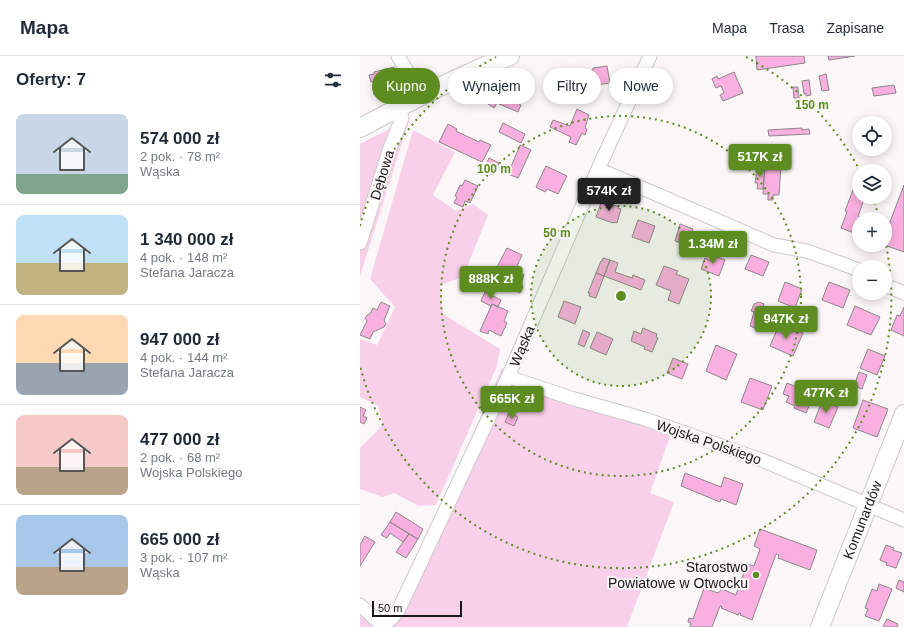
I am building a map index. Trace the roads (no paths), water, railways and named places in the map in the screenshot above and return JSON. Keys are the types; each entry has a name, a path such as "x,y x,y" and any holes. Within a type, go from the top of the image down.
{"street":[{"path":"398,56 405,68"},
{"path":"440,88 510,56"},
{"name":"Wąska","path":"381,626 391,619 398,611 508,377 598,169 650,56"},
{"path":"360,128 405,104"},
{"name":"Dębowa","path":"360,243 390,148 402,118 397,108"},
{"path":"598,169 774,245 807,251 852,267"},
{"path":"892,288 904,293"},
{"name":"Wojska Polskiego","path":"508,377 645,420 764,461 904,520"},
{"name":"Komunardów","path":"820,627 904,414"},
{"path":"360,605 381,626"}],"place":[{"name":"Starostwo Powiatowe w Otwocku","path":"756,575"}]}
